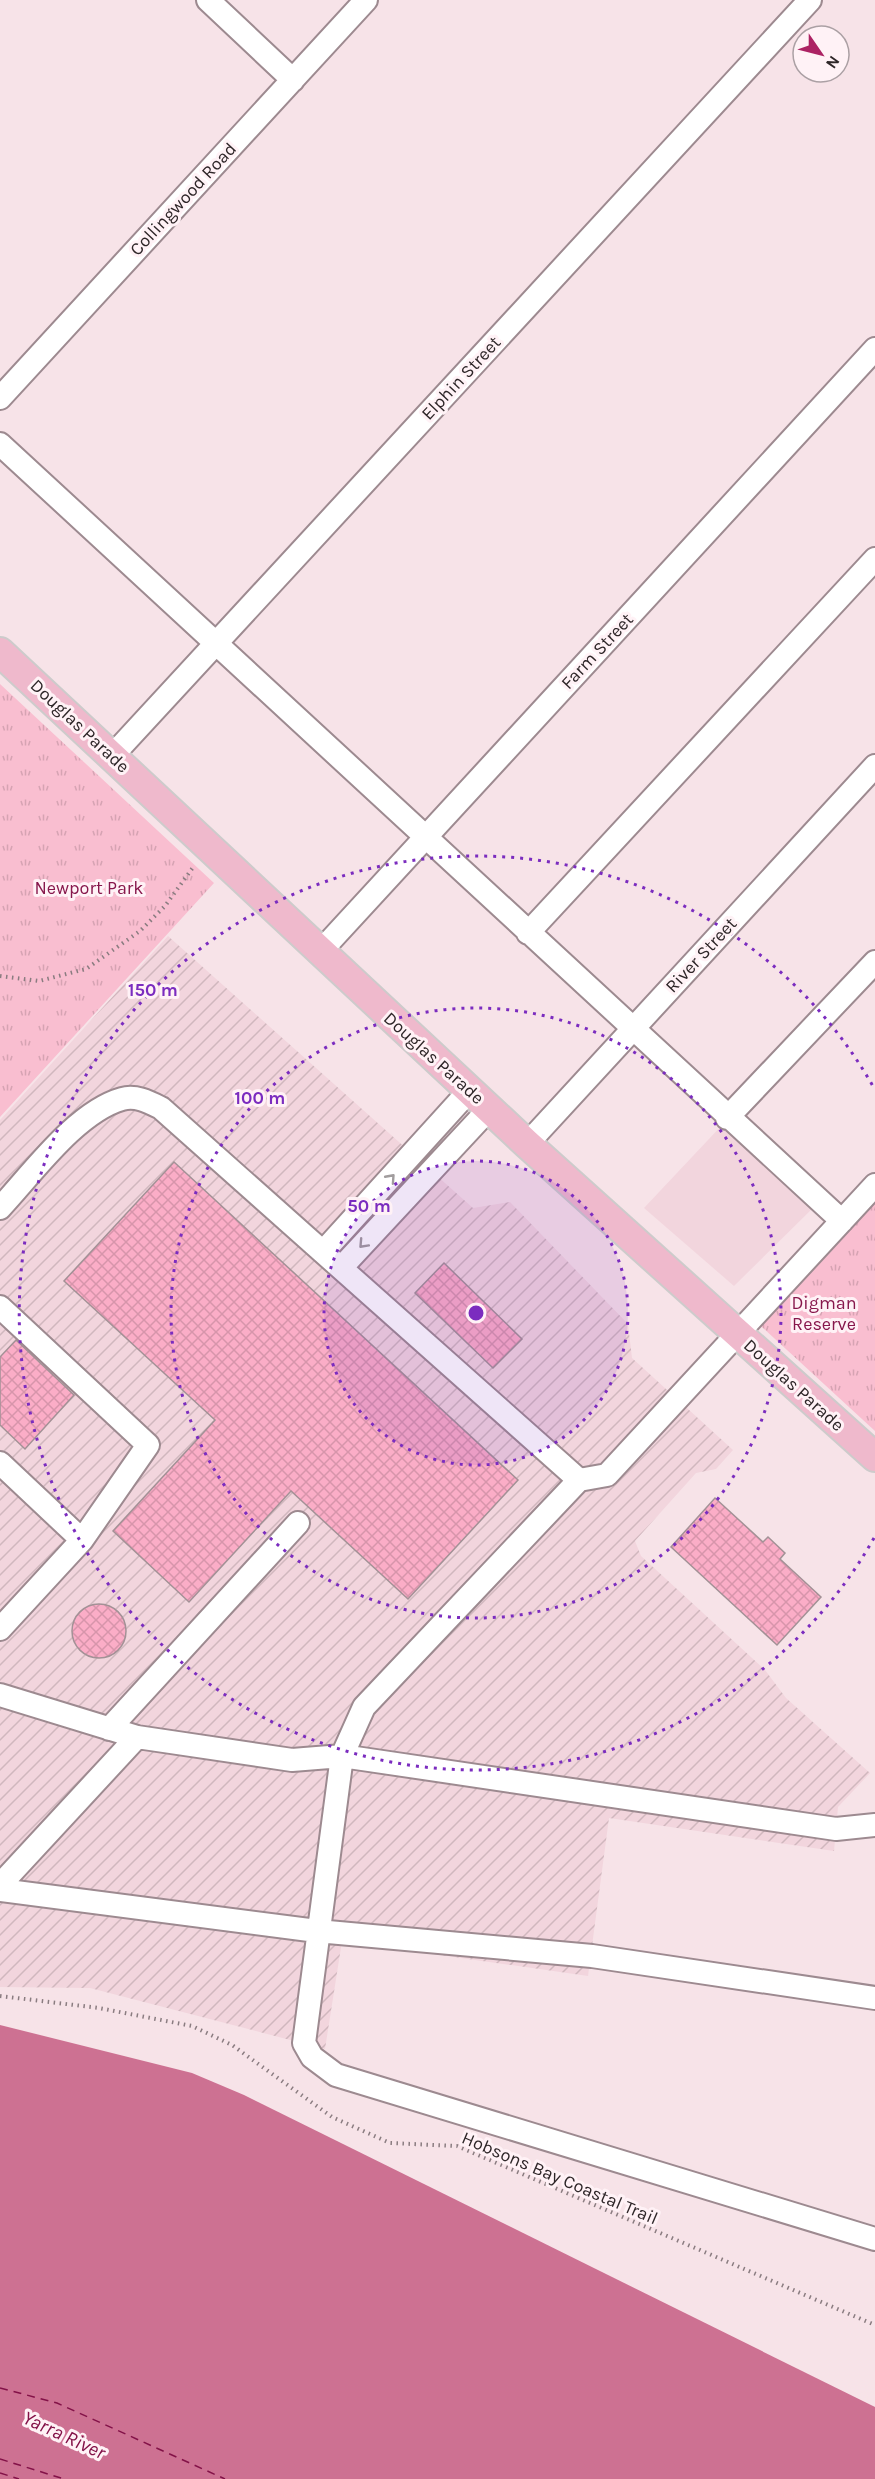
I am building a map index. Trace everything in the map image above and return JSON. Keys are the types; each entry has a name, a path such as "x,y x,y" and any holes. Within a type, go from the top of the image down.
{"main road":[{"name":"Douglas Parade","path":"0,652 210,846 319,953 526,1144 875,1457"}],"street":[{"path":"208,0 293,80"},
{"name":"Collingwood Road","path":"0,398 366,0"},
{"name":"Elphin Street","path":"112,756 810,0"},
{"name":"Farm Street","path":"319,953 875,349"},
{"path":"0,444 727,1118 842,1221"},
{"path":"528,933 875,559"},
{"name":"River Street","path":"526,1144 875,766"},
{"path":"727,1118 875,962"},
{"path":"0,1208 62,1140 99,1109 124,1098 145,1099 161,1108 579,1480"},
{"path":"323,1252 479,1100"},
{"path":"341,1268 479,1100"},
{"path":"875,1185 679,1400 607,1475 579,1480 364,1707 342,1756 317,1931 304,2043 312,2057 336,2075 875,2239"},
{"path":"0,1307 148,1445 82,1540 0,1629"},
{"path":"0,1463 82,1540"},
{"path":"109,1729 298,1523"},
{"path":"0,1695 137,1737 292,1760 342,1756 836,1829 875,1824"},
{"path":"0,1888 137,1737"},
{"path":"0,1888 317,1931 592,1956 875,1998"}],"path":[{"path":"0,976 39,981 86,969 140,931 165,906 178,884 210,846"},
{"name":"Hobsons Bay Coastal Trail","path":"0,1996 99,2008 192,2025 232,2045 332,2117 390,2143 457,2146 875,2325"}],"shaded area":[{"path":"168,936 473,1208 510,1202 628,1324 632,1358 733,1450 716,1469 696,1473 635,1541 641,1556 765,1670 786,1698 870,1773 838,1807 834,1851 609,1818 588,1976 342,1941 325,2049 90,1988 0,1987 0,1120"},
{"path":"724,1123 814,1207 734,1286 644,1208"}],"green space":[{"name":"Newport Park","path":"0,684 214,883 0,1117"},
{"name":"Digman Reserve","path":"875,1183 875,1431 751,1317"}],"water":[{"name":"Yarra River","path":"0,2025 192,2073 244,2095 875,2407 875,2479 0,2479"}],"building":[{"path":"174,1162 518,1480 408,1599 291,1491 189,1602 113,1531 215,1420 64,1281"},
{"path":"444,1263 522,1339 493,1368 415,1293"},
{"path":"16,1340 74,1395 25,1449 0,1425 0,1357"},
{"path":"715,1498 763,1542 768,1537 785,1553 780,1559 821,1597 777,1645 671,1547"},
{"path":"94,1604 104,1604 114,1608 122,1616 126,1631 122,1646 114,1654 104,1658 94,1658 84,1654 76,1646 72,1636 72,1626 76,1616 84,1608"}],"ferry route":[{"path":"0,2388 57,2403 225,2479"},
{"path":"0,2459 64,2479"},
{"path":"0,2473 19,2479"}]}
